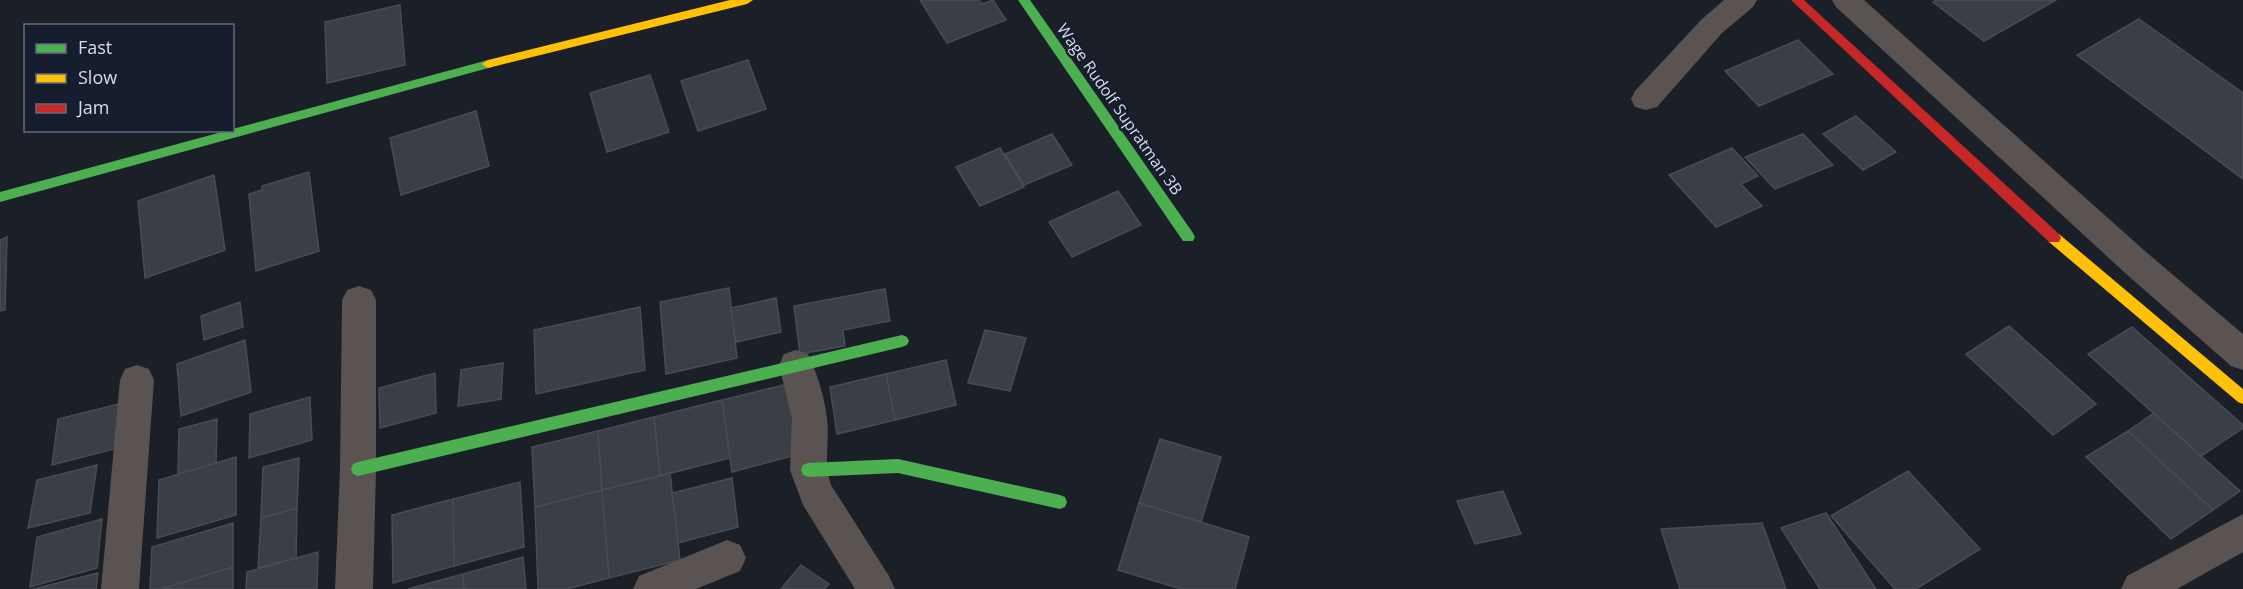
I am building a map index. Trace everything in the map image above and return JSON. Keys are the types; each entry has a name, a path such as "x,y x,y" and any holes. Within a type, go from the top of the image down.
{"street":[{"path":"0,197 490,63 747,0"},
{"name":"Wage Rudolf Supratman 3B","path":"1024,0 1188,237"},
{"path":"1646,99 1712,26 1743,0"},
{"path":"1797,0 2016,202 2183,350 2243,398"},
{"path":"1846,0 2135,262 2243,355"},
{"path":"354,589 358,469 359,300"},
{"path":"358,469 902,341"},
{"path":"796,365 810,419 808,470 816,493 876,589"},
{"path":"120,589 137,380"},
{"path":"808,470 898,466 1060,502"},
{"path":"2140,589 2243,532"},
{"path":"652,589 727,558"}],"building":[{"path":"920,0 979,0 982,4 993,0 1006,20 947,43"},
{"path":"1936,0 2056,0 1984,41 1933,2"},
{"path":"400,5 405,65 327,83 325,22"},
{"path":"2139,19 2243,93 2243,179 2077,55"},
{"path":"1798,40 1833,74 1759,106 1725,71"},
{"path":"748,60 766,109 698,131 681,81"},
{"path":"650,75 669,132 607,152 590,93"},
{"path":"476,111 489,166 401,195 390,138"},
{"path":"1856,116 1896,152 1863,170 1823,134"},
{"path":"1052,134 1072,165 1024,185 1005,154"},
{"path":"1803,134 1833,165 1775,189 1745,157"},
{"path":"1000,148 1024,187 980,206 956,167"},
{"path":"1732,148 1758,176 1741,184 1762,206 1716,227 1669,175"},
{"path":"309,172 319,251 256,271 249,194 262,190 262,186"},
{"path":"214,175 225,250 145,278 138,201"},
{"path":"1118,191 1141,225 1072,257 1049,222"},
{"path":"7,237 5,310 0,311 0,240"},
{"path":"729,288 737,358 666,374 660,302"},
{"path":"885,289 890,321 843,330 845,346 800,354 794,306"},
{"path":"776,298 781,332 736,342 731,308"},
{"path":"240,302 243,327 204,340 201,316"},
{"path":"640,307 645,370 536,394 534,330"},
{"path":"2009,326 2096,404 2053,435 1966,354"},
{"path":"2132,327 2243,425 2243,428 2201,456 2088,354"},
{"path":"985,330 1026,338 1010,391 968,383"},
{"path":"245,340 251,392 181,416 177,364"},
{"path":"946,360 956,405 895,420 886,374"},
{"path":"503,363 501,399 458,406 461,370"},
{"path":"435,373 436,413 380,428 379,388"},
{"path":"886,374 895,420 837,434 830,387"},
{"path":"788,384 800,454 732,472 722,400"},
{"path":"310,397 312,440 249,458 250,414"},
{"path":"722,400 730,458 660,476 654,417"},
{"path":"119,404 114,449 52,465 58,419"},
{"path":"2154,413 2240,491 2213,510 2128,431"},
{"path":"654,417 660,476 602,490 598,431"},
{"path":"217,419 216,463 178,474 179,429"},
{"path":"598,431 602,490 535,507 532,447"},
{"path":"2128,431 2213,510 2171,539 2086,457"},
{"path":"1160,439 1221,457 1201,522 1139,503"},
{"path":"236,457 236,515 157,538 159,480"},
{"path":"299,458 297,508 261,518 263,467"},
{"path":"97,465 90,513 28,528 37,480"},
{"path":"1908,471 1980,549 1916,589 1895,589 1831,516"},
{"path":"670,473 680,560 609,578 602,490"},
{"path":"732,478 738,527 678,543 672,493"},
{"path":"520,482 524,547 454,566 453,499"},
{"path":"602,490 609,578 567,589 538,589 535,507"},
{"path":"1503,491 1521,534 1475,544 1457,501"},
{"path":"453,499 454,566 393,583 392,515"},
{"path":"1139,503 1249,537 1235,589 1181,589 1118,570"},
{"path":"297,508 296,558 258,568 261,518"},
{"path":"1826,513 1876,589 1820,589 1781,528"},
{"path":"102,519 97,568 30,587 37,537"},
{"path":"233,523 233,567 161,589 150,589 152,547"},
{"path":"1762,523 1786,589 1680,589 1661,529"},
{"path":"318,552 317,589 246,589 247,572"},
{"path":"523,557 526,589 464,589 463,574"},
{"path":"801,565 829,584 824,589 781,589"},
{"path":"233,567 233,589 161,589"},
{"path":"98,573 96,589 33,589"},
{"path":"463,574 464,589 408,589"}],"traffic: fast":[{"path":"1024,0 1188,237"},
{"path":"0,197 488,64"},
{"path":"358,469 902,341"},
{"path":"808,470 898,466 1060,502"}],"traffic: slow":[{"path":"488,64 747,0"},
{"path":"2054,238 2243,398"}],"traffic: jam":[{"path":"1797,0 2054,238"}]}
